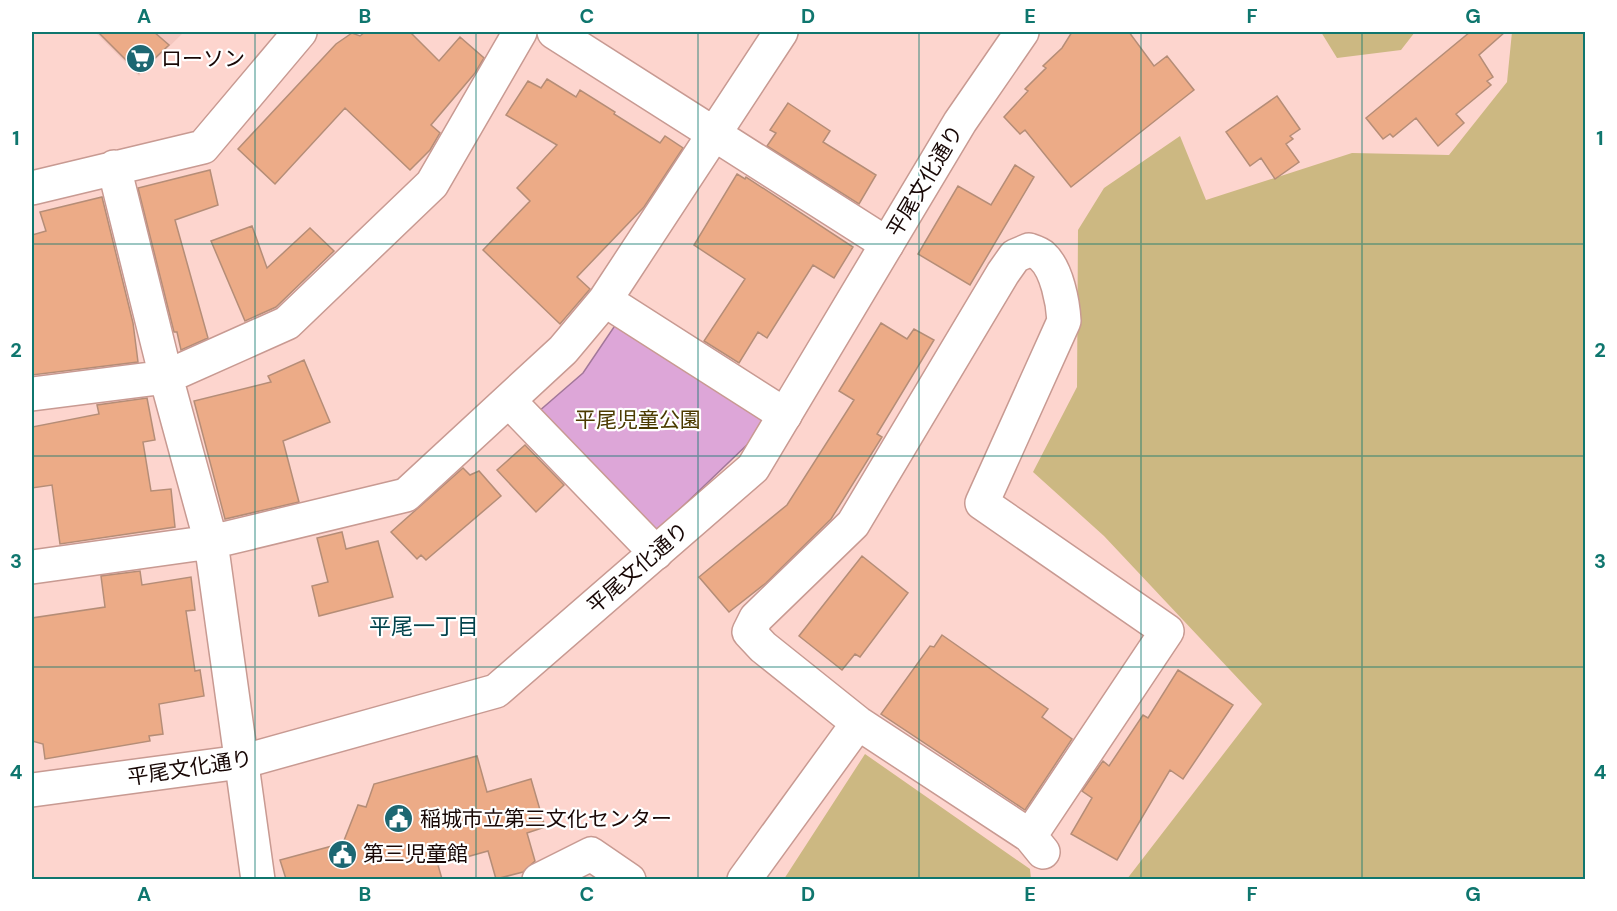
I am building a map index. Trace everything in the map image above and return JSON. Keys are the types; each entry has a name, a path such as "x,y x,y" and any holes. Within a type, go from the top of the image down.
{"street":[{"path":"32,188 203,147 300,32"},
{"path":"32,394 166,377 286,323 432,184 520,32"},
{"path":"555,32 887,244"},
{"path":"32,567 211,542 406,495 563,350 605,300 781,32"},
{"name":"平尾文化通り","path":"32,790 241,762 496,691 753,468 960,122 1022,32"},
{"path":"114,167 166,377 211,542 258,879"},
{"path":"1029,250 1042,256 1054,277 1063,302 1064,321 982,503 1167,631 1037,844 858,723 763,647 749,632 756,618 853,524 1003,273 1015,256 1029,250"},
{"path":"605,300 785,415"},
{"path":"509,401 656,553"},
{"path":"744,879 858,723"},
{"path":"539,879 591,854 629,879"}],"shaded area":[{"name":"ローソン","path":"95,32 184,32 139,76"},
{"path":"1321,32 1415,32 1401,50 1337,58"},
{"path":"1512,32 1585,32 1585,879 1127,879 1262,704 1104,536 1033,472 1077,387 1078,230 1104,188 1180,136 1206,200 1352,153 1449,155 1507,82"},
{"name":"平尾児童公園","path":"616,324 766,418 752,440 655,533 538,412 583,373"},
{"path":"865,754 1030,869 1031,879 784,879"}],"building":[{"name":"ローソン","path":"98,32 154,32 169,45 139,73"},
{"path":"365,32 410,32 439,61 460,37 484,58 475,73 431,125 440,133 430,150 410,170 345,108 275,184 238,149 336,44 352,33 360,36"},
{"path":"1072,32 1129,32 1154,66 1167,56 1194,90 1071,187 1025,130 1020,134 1004,117 1028,91 1025,89 1046,68 1043,66 1062,48"},
{"path":"1470,32 1505,32 1479,55 1493,77 1487,81 1491,85 1456,114 1464,123 1438,146 1416,118 1393,137 1390,134 1383,139 1366,118"},
{"path":"547,79 576,97 580,90 660,143 665,136 683,148 644,207 577,277 590,289 560,324 483,250 530,201 517,188 557,145 506,115 528,81 541,88"},
{"path":"1277,96 1300,129 1290,136 1293,139 1286,144 1299,162 1275,179 1261,158 1250,166 1226,132"},
{"path":"788,103 830,131 823,142 876,175 859,204 767,146 776,133 770,130"},
{"path":"1015,165 1034,177 970,285 918,254 958,186 991,205"},
{"path":"210,170 218,205 175,220 208,338 181,350 177,332 174,332 138,188"},
{"path":"737,174 745,179 746,177 853,247 834,278 813,265 767,338 758,332 739,363 704,341 745,279 694,245"},
{"path":"102,197 133,323 138,362 32,375 32,235 46,231 40,212"},
{"path":"252,226 267,268 310,228 334,251 276,307 245,321 211,241"},
{"path":"881,323 907,339 914,329 934,340 877,434 882,437 831,519 766,583 729,612 699,577 787,505 854,400 839,391"},
{"path":"304,360 330,422 283,441 299,502 225,519 194,401 271,382 268,376"},
{"path":"147,398 155,440 143,442 151,491 171,489 175,527 60,544 52,485 32,488 32,427 99,414 97,405"},
{"path":"525,445 564,485 536,512 497,470"},
{"path":"463,468 470,475 479,471 501,496 426,560 421,555 417,559 391,532"},
{"path":"342,532 346,549 378,541 393,597 319,616 312,586 328,582 317,538"},
{"path":"862,556 908,593 860,657 855,654 842,670 799,636"},
{"path":"140,571 142,585 191,577 195,610 186,611 195,671 200,670 204,696 159,704 163,734 149,736 150,741 45,759 43,744 32,741 32,618 105,607 101,576"},
{"path":"942,635 1048,709 1042,717 1072,739 1025,810 881,714 930,646 934,647"},
{"path":"1178,670 1233,705 1183,779 1170,770 1117,860 1071,834 1092,798 1082,791 1103,761 1109,766 1143,715 1148,718"},
{"path":"477,756 487,792 531,779 545,827 527,833 535,861 523,872 496,879 488,851 438,865 442,879 286,879 280,860 343,843 358,805 366,807 374,784"}],"place":[{"name":"ローソン","path":"140,59"},
{"name":"稲城市立第三文化センター","path":"399,819"},
{"name":"第三児童館","path":"342,854"}],"district":[{"name":"平尾一丁目","path":"424,626"}]}
